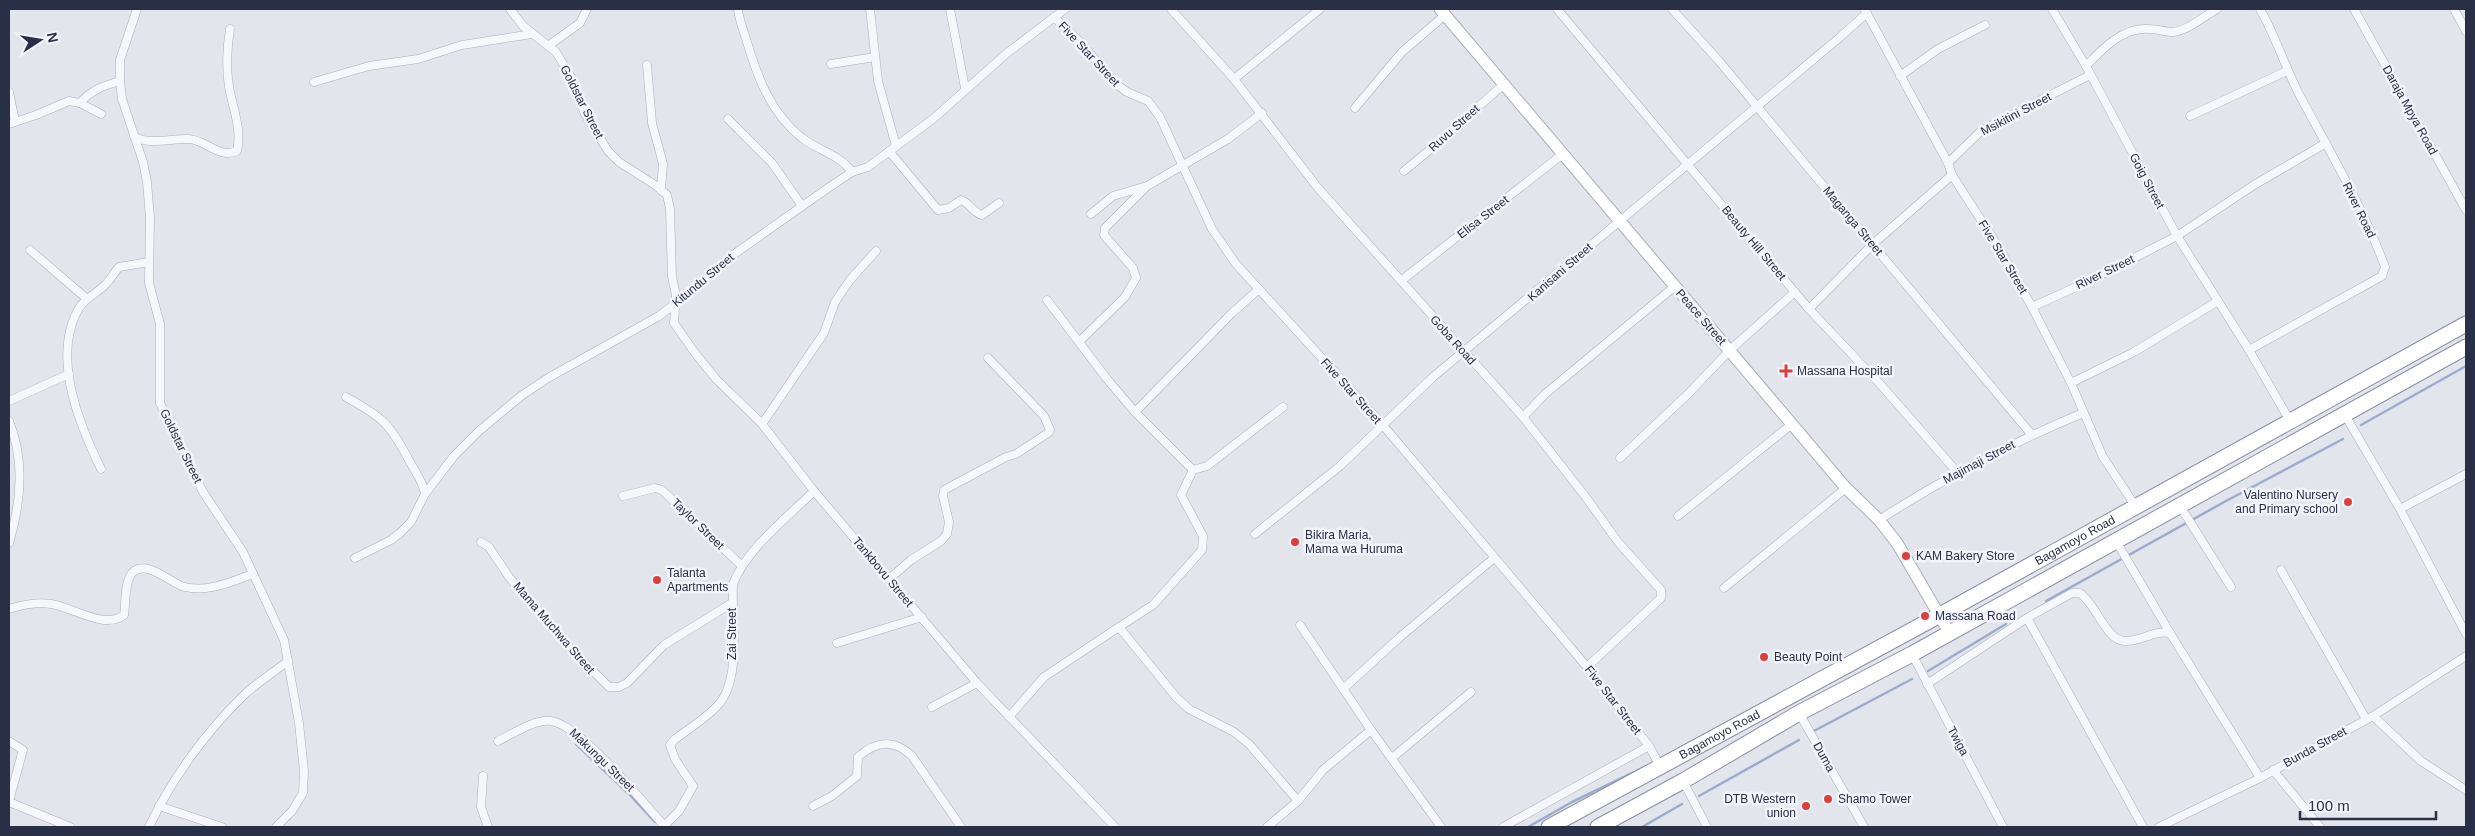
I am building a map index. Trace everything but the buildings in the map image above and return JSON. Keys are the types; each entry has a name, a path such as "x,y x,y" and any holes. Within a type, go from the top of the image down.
{"highway":[{"name":"Bagamoyo Road","path":"1550,827 1940,615 2466,324"},
{"name":"Bagamoyo Road","path":"1598,827 1683,781 1799,713 1912,654 2466,347"}],"street":[{"name":"Goldstar Street","path":"137,9 120,60 120,81 122,99 147,182 150,218 149,283 160,324 160,403 203,492 243,552 284,640 299,723 304,771 304,793 292,811 276,827"},
{"name":"Goldstar Street","path":"510,9 516,19 532,34 556,52 568,71 585,114 608,150 619,162 661,190"},
{"path":"548,46 580,23 587,9"},
{"path":"738,9 739,21 757,76 774,108 804,139 838,157 852,172"},
{"path":"870,9 882,99 896,146"},
{"path":"950,9 965,88"},
{"name":"Goba Road","path":"1171,9 1262,113 1318,188 1523,417 1585,496 1618,542 1661,590 1661,598 1587,667"},
{"path":"1234,79 1320,9"},
{"name":"Beauty Hill Street","path":"1557,9 1809,309 1881,384 1956,472"},
{"name":"Maganga Street","path":"1672,9 1719,61 1756,108 1873,244 2031,434"},
{"name":"Goig Street","path":"2052,9 2086,66 2177,236 2249,350 2290,421"},
{"path":"2086,66 2122,34 2149,28 2174,32 2196,22 2217,9"},
{"name":"River Road","path":"2249,350 2382,276 2385,267 2378,247 2287,70 2271,28 2260,9"},
{"name":"Daraja Mpya Road","path":"2354,9 2466,210"},
{"path":"2454,9 2466,31"},
{"name":"Kitundu Street","path":"355,558 391,540 400,533 411,522 425,494 454,456 479,431 521,396 548,378 659,316 730,257 852,172 868,166 932,119 965,88 1062,10"},
{"name":"Kanisani Street","path":"1255,534 1340,466 1433,377 1756,108 1865,11"},
{"name":"Five Star Street","path":"1865,11 1948,163 1952,175 1999,248 2032,307 2071,382 2103,457 2136,507"},
{"path":"1355,108 1402,52 1443,12"},
{"name":"Peace Street","path":"1443,12 1846,488 1879,520 1897,543 1949,632"},
{"name":"Five Star Street","path":"1054,17 1081,43 1116,84 1126,92 1148,101 1160,117 1184,165 1212,229 1236,264 1382,424 1587,667 1649,746 1660,766"},
{"path":"1900,76 1938,49 1985,25"},
{"path":"134,136 147,141 190,139 229,154 238,151 239,129 228,71 230,29"},
{"path":"314,82 369,66 418,59 462,45 532,34"},
{"path":"831,64 875,57"},
{"path":"647,65 652,122 663,164 661,190 669,202 671,269 676,295 674,304"},
{"path":"2190,116 2287,70"},
{"name":"Msikitini Street","path":"1948,163 1982,130 2090,75"},
{"path":"80,103 88,93 101,86 120,81"},
{"name":"Ruvu Street","path":"1404,171 1504,84"},
{"path":"9,92 12,122 36,116 69,101 80,103 101,114"},
{"path":"1091,214 1113,196 1147,186 1184,165 1228,138 1262,113"},
{"path":"728,119 772,163 802,206"},
{"name":"River Street","path":"2032,307 2177,236 2254,185 2326,143"},
{"path":"889,151 938,210 949,208 961,200 966,202 977,214 982,215 998,204"},
{"name":"Elisa Street","path":"1402,280 1564,153"},
{"path":"1809,309 1873,244 1952,175"},
{"path":"1080,341 1125,296 1136,278 1133,268 1103,233 1117,215 1147,186"},
{"path":"30,250 87,299"},
{"path":"762,424 824,333 835,302 850,280 876,250"},
{"path":"101,469 77,411 68,374 73,326 79,308 106,284 119,267 149,262"},
{"path":"1523,417 1545,394 1674,287"},
{"path":"1135,412 1231,314 1258,290"},
{"path":"1620,458 1688,394 1730,350 1795,292"},
{"path":"1047,300 1107,379 1135,412 1193,470"},
{"path":"2071,382 2134,352 2218,301"},
{"name":"Tankbovu Street","path":"674,304 674,323 716,379 762,424 814,490 978,683 1115,827"},
{"path":"889,578 911,560 941,541 947,534 949,522 942,496 944,490 1006,457 1016,454 1050,430 1044,416 988,358"},
{"path":"9,401 68,374"},
{"path":"346,397 375,414 393,431 421,482 425,494"},
{"path":"1009,716 1044,677 1153,604 1202,550 1203,536 1181,496 1193,470 1207,466 1283,407"},
{"name":"Majimaji Street","path":"1879,520 1956,472 2031,434 2083,413"},
{"path":"2345,414 2463,620 2466,634"},
{"path":"9,421 19,453 19,498 9,543"},
{"path":"1678,516 1792,424"},
{"path":"2400,509 2466,474"},
{"path":"9,480 18,480"},
{"name":"Taylor Street","path":"624,496 655,488 662,490 741,565"},
{"path":"1724,588 1846,488"},
{"name":"Zai Street","path":"664,827 679,811 693,786 675,759 670,745 719,704 728,684 732,666 733,584 741,565 814,490"},
{"path":"2180,506 2231,587"},
{"path":"2116,540 2170,634 2260,778"},
{"name":"Mama Muchwa Street","path":"481,542 489,546 510,577 566,644 609,687 619,687 627,683 664,645 732,603"},
{"path":"1343,690 1400,637 1494,558"},
{"path":"9,609 31,604 52,604 104,620 117,620 124,615 129,579 137,570 145,568 152,570 176,585 200,589 220,585 253,574"},
{"path":"2281,570 2369,717 2421,761 2466,790"},
{"path":"1927,684 2027,618 2072,593 2080,593 2096,610 2112,636 2122,642 2137,640 2160,631 2170,634"},
{"path":"838,643 922,617"},
{"path":"2027,618 2143,827"},
{"path":"1300,625 1343,690 1441,827"},
{"path":"1119,627 1188,709 1234,732 1249,744 1298,800"},
{"name":"Twiga","path":"1912,654 2003,827"},
{"name":"Bunda Street","path":"2159,827 2260,778 2369,717 2466,656"},
{"path":"148,827 159,806 198,748 243,696 288,661"},
{"path":"932,707 978,683"},
{"path":"1392,758 1471,692"},
{"name":"Duma","path":"1799,713 1864,827"},
{"name":"Makungu Street","path":"498,741 543,721 562,724 608,764 632,788 664,827"},
{"path":"1267,827 1298,800 1323,770 1371,730"},
{"path":"9,741 23,750 9,802 70,827"},
{"path":"814,806 832,796 857,776 858,756 871,748 891,743 904,749 912,756 961,827"},
{"path":"1503,827 1649,746"},
{"path":"2273,770 2320,827"},
{"path":"483,776 481,807 488,827"},
{"path":"1683,781 1707,827"},
{"path":"159,806 222,827"}],"waterway":[{"path":"2361,425 2466,366"},
{"path":"2046,601 2226,501 2343,439"},
{"path":"1928,671 2006,624"},
{"path":"1812,732 1912,679"},
{"path":"1699,796 1799,740"},
{"path":"576,744 630,795 655,822"},
{"path":"1528,827 1572,802 1647,766"},
{"path":"1642,827 1682,804"}],"place":[{"name":"Massana Hospital","path":"1786,371"},
{"name":"Valentino Nursery and Primary school","path":"2348,502"},
{"name":"Bikira Maria, Mama wa Huruma","path":"1295,542"},
{"name":"KAM Bakery Store","path":"1906,556"},
{"name":"Talanta Apartments","path":"657,580"},
{"name":"Massana Road","path":"1925,616"},
{"name":"Beauty Point","path":"1764,657"},
{"name":"Shamo Tower","path":"1828,799"},
{"name":"DTB Western union","path":"1806,806"}]}
